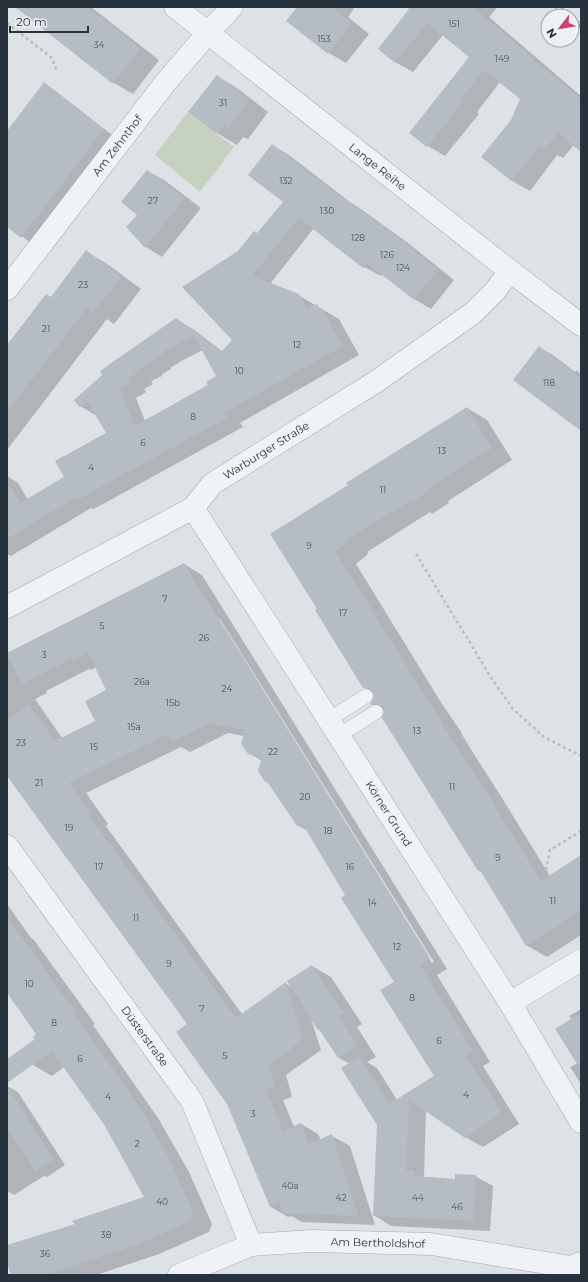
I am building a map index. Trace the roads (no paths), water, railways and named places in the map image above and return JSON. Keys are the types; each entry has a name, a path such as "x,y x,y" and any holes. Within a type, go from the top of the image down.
{"street":[{"name":"Lange Reihe","path":"176,7 510,271 581,325"},
{"name":"Am Zehnthof","path":"7,289 166,82 232,7"},
{"name":"Warburger Straße","path":"7,607 193,508 212,484 376,382 473,313 495,291 510,271"},
{"name":"Körner Grund","path":"193,508 510,1004 581,1122"},
{"name":"Düsterstraße","path":"7,846 192,1101 251,1245"},
{"path":"510,1004 581,960"},
{"name":"Am Bertholdshof","path":"179,1275 251,1245 312,1241 431,1244 576,1268"}],"lane":[{"path":"333,728 366,696"},
{"path":"333,728 376,712"}]}
